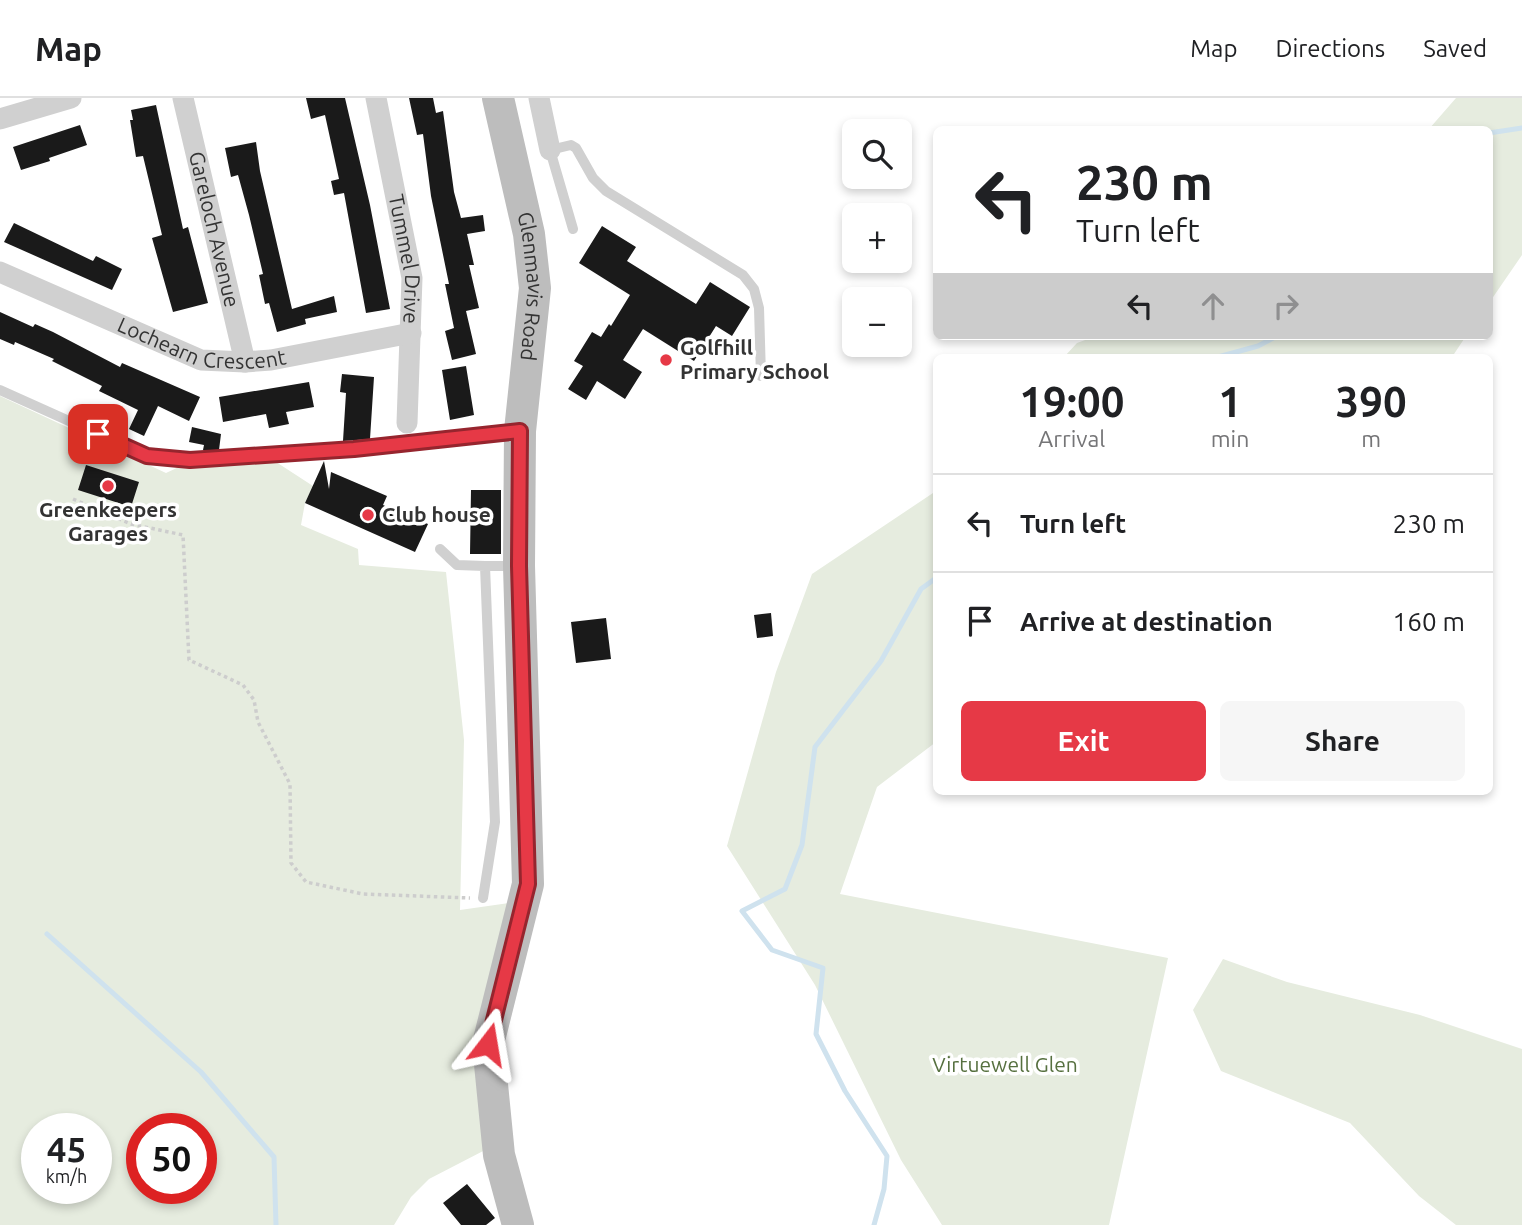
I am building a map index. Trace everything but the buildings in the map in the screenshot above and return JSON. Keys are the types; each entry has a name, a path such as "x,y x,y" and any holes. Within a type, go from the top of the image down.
{"main road":[{"name":"Glenmavis Road","path":"501,99 529,234 535,288 520,431 519,566 528,884 488,1044 499,1155 518,1225"}],"street":[{"path":"0,119 71,98"},
{"name":"Gareloch Avenue","path":"183,98 245,362"},
{"name":"Tummel Drive","path":"376,98 412,278 407,423"},
{"path":"539,98 550,150"},
{"name":"Lochearn Crescent","path":"0,272 201,360 271,360 411,333"}],"lane":[{"path":"573,229 550,150 571,145 576,148 593,178 606,191 743,275 754,289 759,308 761,376"},
{"path":"0,390 147,456 190,460 354,449 520,431"},
{"path":"440,549 457,565 519,566"},
{"path":"483,898 495,822 485,566"}],"path":[{"path":"73,499 131,524 183,535 189,660 243,685 254,700 258,722 290,784 291,863 306,882 363,894 483,898"}],"green space":[{"path":"1456,98 1522,98 1522,255 1493,297 1493,126 1432,126"},
{"path":"1085,340 1463,340 1454,354 1067,354 1077,343"},
{"path":"0,396 166,473 181,466 273,460 313,486 305,503 301,525 358,549 359,565 446,572 464,740 460,910 509,903 487,1149 429,1179 411,1197 394,1225 0,1225"},
{"name":"Virtuewell Glen","path":"933,493 933,744 877,787 840,894 1168,958 1109,1225 942,1225 901,1160 815,985 727,846 776,672 812,574"},
{"path":"1223,959 1287,982 1420,1015 1522,1049 1522,1225 1456,1225 1419,1196 1350,1123 1221,1071 1193,1010"}],"waterway":[{"path":"1493,132 1522,128"},
{"path":"1229,354 1269,340"},
{"path":"874,1225 884,1189 887,1156 845,1091 816,1034 823,968 772,950 742,911 785,889 802,845 815,747 881,661 921,589 933,580"},
{"path":"47,934 201,1072 274,1157 276,1225"}],"place":[{"name":"Golfhill Primary School","path":"666,360"},
{"name":"Greenkeepers Garages","path":"108,486"},
{"name":"Club house","path":"368,515"}],"route":[{"path":"98,434 147,456 190,460 354,449 520,431 519,566 528,884 488,1044"}]}
